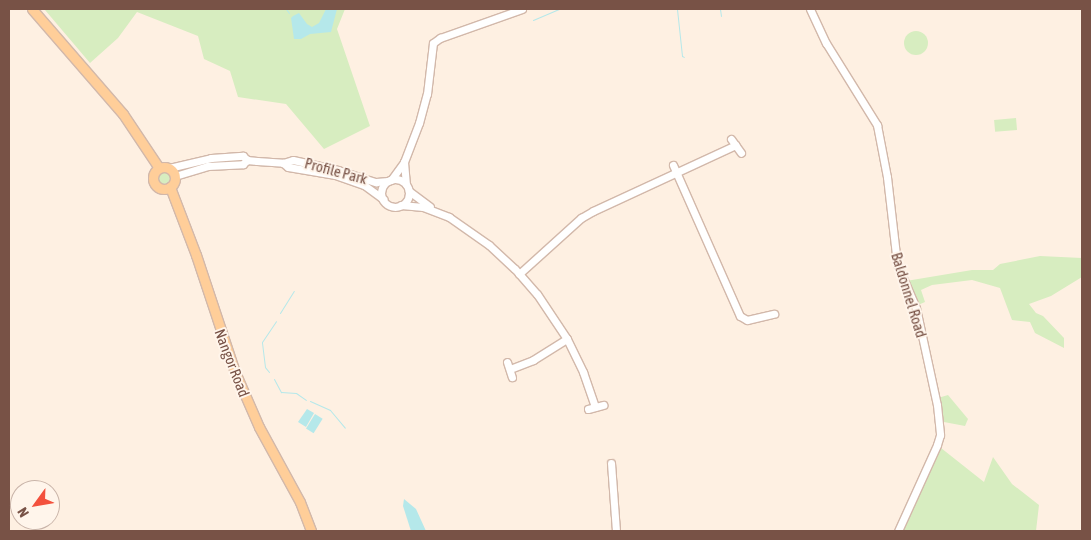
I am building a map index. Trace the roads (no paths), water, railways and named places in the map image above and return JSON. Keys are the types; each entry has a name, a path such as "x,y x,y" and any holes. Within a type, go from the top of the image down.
{"main road":[{"path":"32,9 123,114 160,168 172,172 174,182 170,187 160,188 155,183 154,177 160,168"},
{"name":"Nangor Road","path":"170,187 196,256 235,372 259,427 300,502 311,531"}],"street":[{"path":"522,9 440,38 433,43 427,94 404,162 382,187 383,199 391,206 416,205 434,210 459,223 489,245 537,294 567,339 583,372 592,408 603,405"},
{"name":"Baldonnel Road","path":"810,9 826,43 877,125 887,177 896,264 916,308 937,405 940,435 937,445 898,531"},
{"path":"732,139 741,152"},
{"path":"519,274 581,218 736,146"},
{"name":"Profile Park","path":"172,172 211,158 243,156 247,160 283,163 293,160 338,170 376,182 389,180"},
{"path":"401,205 407,200 404,162"},
{"name":"Profile Park","path":"283,163 288,167 335,175 364,185 383,199"},
{"path":"673,165 740,316 747,320 774,314"},
{"path":"389,180 398,179 434,210"},
{"path":"510,370 533,360 567,339"},
{"path":"611,462 616,531"}],"water":[{"path":"326,9 337,9 331,32 310,34 301,39 294,39 291,18 293,16 299,13 307,24 312,27 319,23"},
{"path":"307,409 314,413 306,427 298,422"},
{"path":"315,414 323,419 314,433 306,428"},
{"path":"404,499 416,509 426,531 411,531 403,506"}],"waterway":[{"path":"286,9 289,13"},
{"path":"533,20 559,9"},
{"path":"677,9 682,56 684,57"},
{"path":"720,9 721,16"},
{"path":"280,313 294,291"},
{"path":"269,372 265,367 262,342 276,321"},
{"path":"274,379 281,392 296,393 306,400"},
{"path":"310,401 330,410 345,428"}]}
